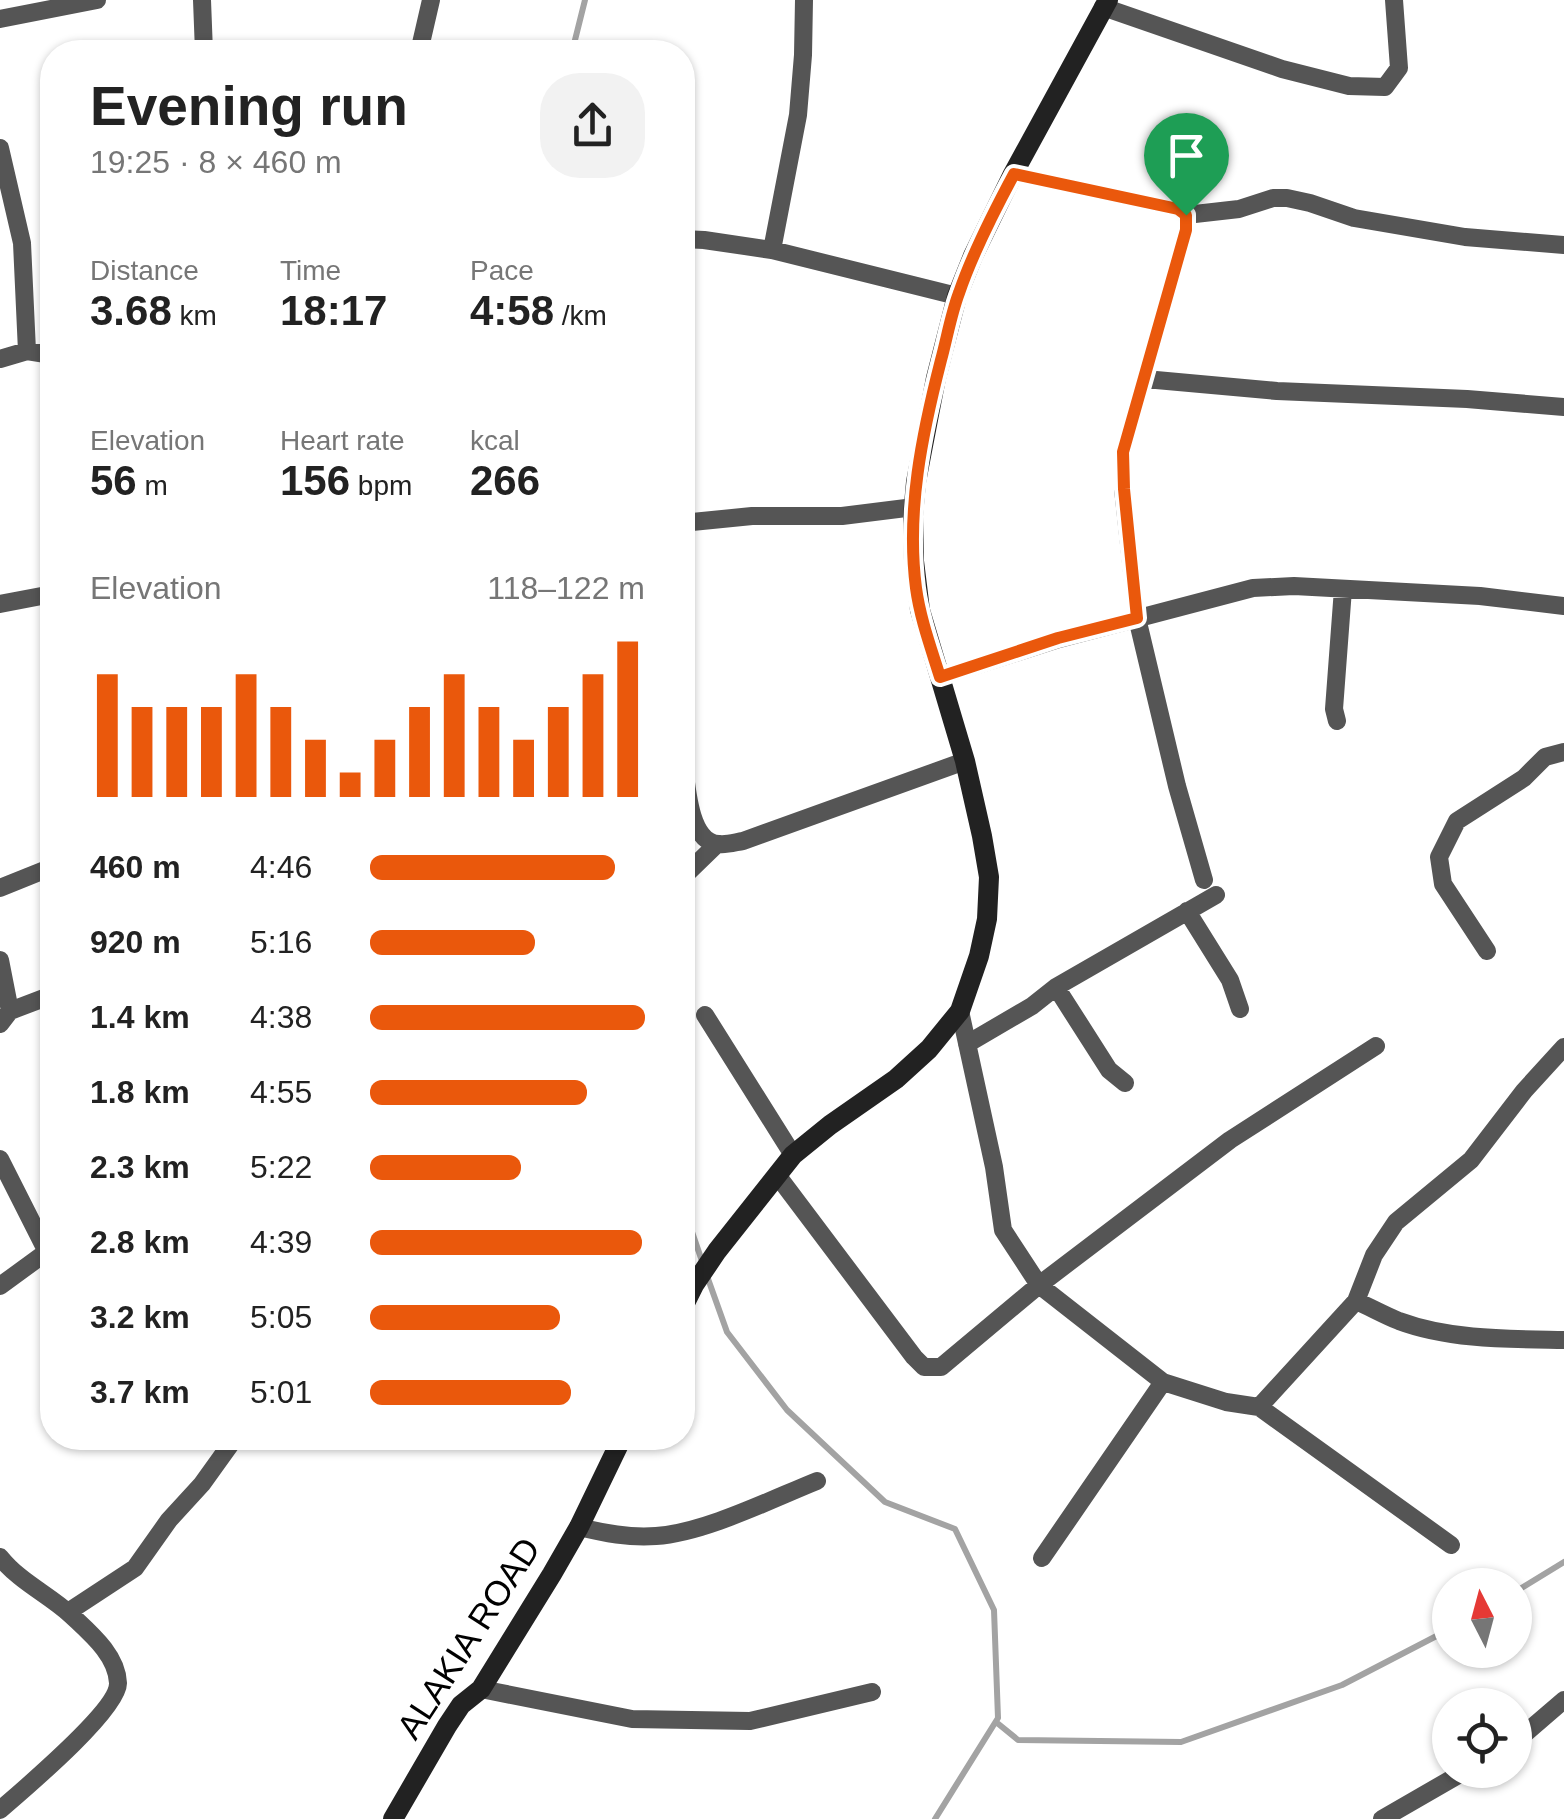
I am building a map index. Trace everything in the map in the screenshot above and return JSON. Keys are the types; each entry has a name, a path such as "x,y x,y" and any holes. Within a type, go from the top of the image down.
{"street":[{"path":"0,19 97,0"},
{"path":"202,0 204,40"},
{"path":"422,40 431,0"},
{"path":"772,250 798,115 804,0"},
{"path":"695,1284 794,1155 896,1079 929,1049 960,1011 979,956 987,918 989,877 965,761 916,586 914,508 921,447 957,296 973,256 1105,4 1282,69 1349,86 1385,87 1399,68 1391,1"},
{"path":"0,148 22,242 27,351"},
{"path":"1014,174 1178,209 1186,215 1287,198 1354,218 1465,238 1564,245"},
{"path":"967,1044 1032,1006 1056,987 1158,930 1187,910 1210,887 1177,786 1137,618 1124,489 1123,452 1186,230 1186,215"},
{"path":"695,240 772,250 957,296"},
{"path":"0,358 27,351 40,353"},
{"path":"1145,378 1277,391 1564,407"},
{"path":"695,523 752,516 842,516 914,508"},
{"path":"940,677 1058,638 1252,588 1294,586 1480,596 1564,606"},
{"path":"1337,721 1334,710 1343,589"},
{"path":"0,604 40,596"},
{"path":"1487,950 1443,884 1438,857 1457,820 1524,778 1544,756 1564,752"},
{"path":"695,824 700,836 716,844 743,840 965,761"},
{"path":"695,865 716,844"},
{"path":"0,888 40,872"},
{"path":"1187,910 1230,980 1240,1009"},
{"path":"0,960 5,1018 40,1000"},
{"path":"1056,987 1108,1070 1125,1084"},
{"path":"960,1011 994,1167 1003,1230 1038,1285 1163,1382 1226,1402 1259,1407 1451,1544"},
{"path":"705,1015 794,1155"},
{"path":"777,1175 899,1338 924,1366 942,1367 1038,1285 1230,1140 1376,1046"},
{"path":"1259,1407 1356,1301 1374,1255 1396,1222 1471,1160 1524,1091 1564,1048"},
{"path":"0,1159 40,1232"},
{"path":"0,1286 40,1257"},
{"path":"1356,1301 1400,1321 1436,1331 1564,1340"},
{"path":"1042,1558 1163,1382"},
{"path":"68,1612 135,1568 226,1450"},
{"name":"ALAKIA ROAD","path":"393,1819 446,1726 481,1689 579,1527 616,1450"},
{"path":"579,1527 613,1535 657,1536 698,1528 817,1481"},
{"path":"0,1557 12,1572 68,1612 104,1648 117,1672 119,1688 113,1702 75,1741 0,1810"},
{"path":"481,1689 632,1719 731,1720 750,1720 872,1692"},
{"path":"1532,1727 1564,1700"},
{"path":"1382,1819 1436,1788"}],"waterway":[{"path":"575,40 585,0"},
{"path":"695,1241 703,1264"},
{"path":"707,1276 727,1332 787,1410 885,1502 955,1529 994,1610 998,1718 935,1819"},
{"path":"1532,1582 1564,1562"},
{"path":"996,1722 1018,1740 1181,1742 1342,1685 1432,1638"}],"route":[{"path":"1014,174 1178,209 1186,215 1186,230 1123,452 1137,618 1058,638 940,677 916,586 916,482 957,296 996,206 1014,174"}]}
